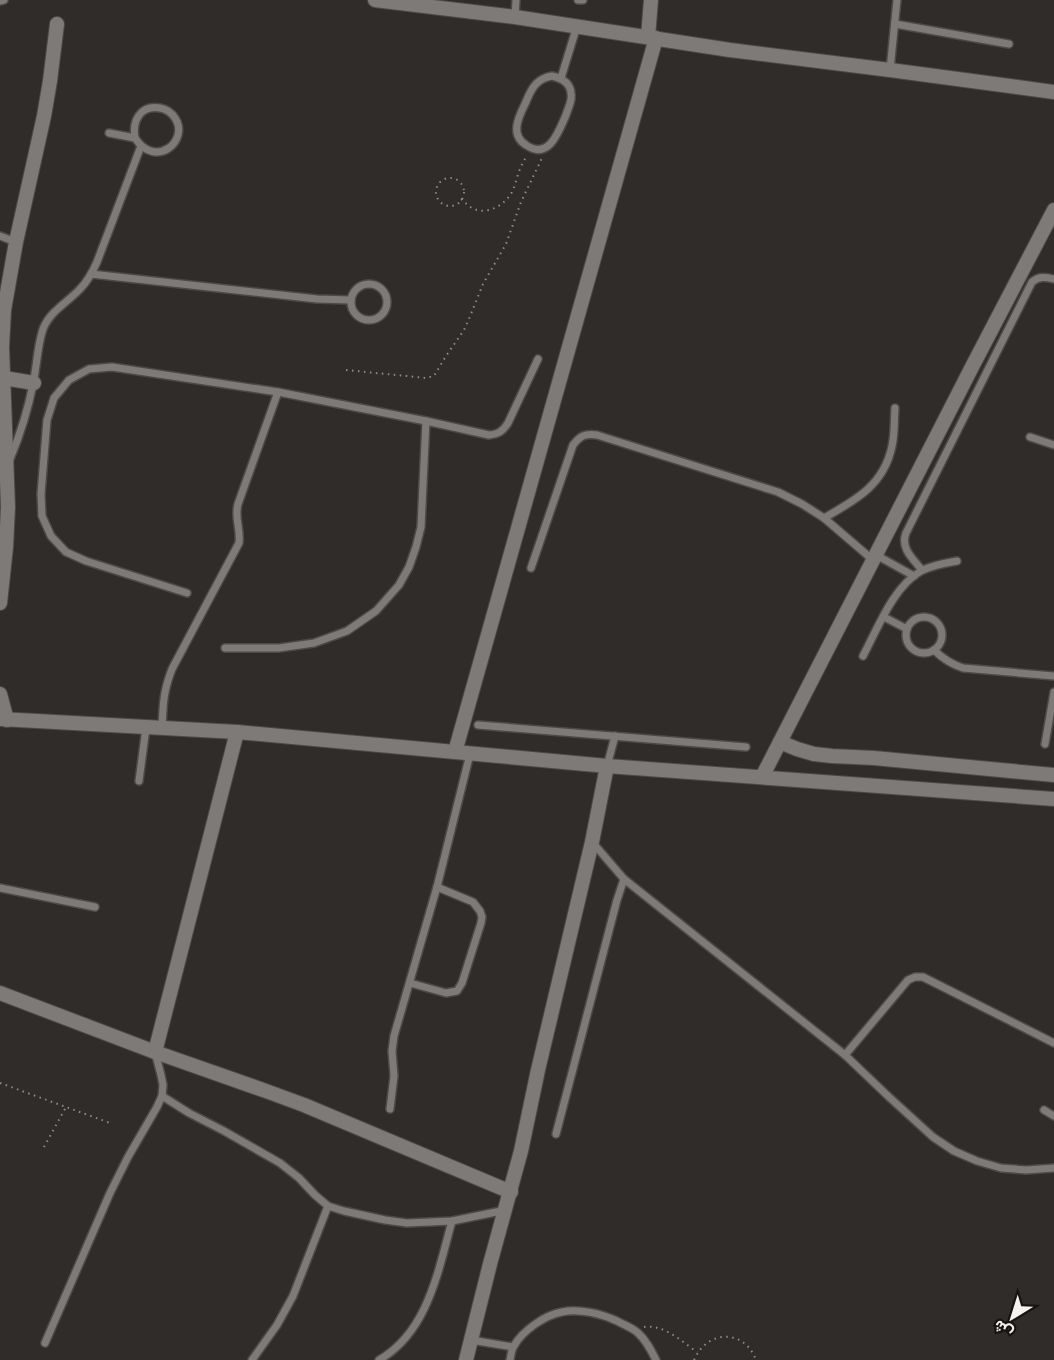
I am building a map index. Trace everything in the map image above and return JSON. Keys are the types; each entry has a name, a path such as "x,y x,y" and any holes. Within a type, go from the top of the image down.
{"street":[{"path":"375,0 515,17 730,50 1054,92"},
{"path":"455,752 652,38 651,0"},
{"path":"0,603 8,507 3,319 16,242 46,105 57,24"},
{"path":"762,777 1054,210"},
{"path":"4,378 34,383"},
{"path":"0,694 4,719 237,732 607,766 1054,799"},
{"path":"155,1052 237,732"},
{"path":"780,742 805,752 832,756 1054,775"},
{"path":"466,1360 521,1151 592,842 607,766"},
{"path":"0,993 304,1105 511,1192"}],"lane":[{"path":"515,17 516,0"},
{"path":"890,70 897,0"},
{"path":"895,24 1009,44"},
{"path":"561,78 577,26"},
{"path":"552,76 561,78 572,92 571,102 557,136 553,143 546,147 531,148 523,143 517,135 516,126 532,89 544,78 552,76"},
{"path":"153,107 163,108 172,113 177,122 179,132 176,141 169,149 150,152 135,138 136,118 143,111 153,107"},
{"path":"110,133 135,138"},
{"path":"6,467 24,420 34,383 44,328 50,317 81,288 98,261 141,146"},
{"path":"0,236 16,242"},
{"path":"91,274 317,299 351,300"},
{"path":"922,570 904,546 903,540 906,532 1032,282 1043,277 1054,279"},
{"path":"366,284 381,289 386,295 387,303 379,317 371,320 356,315 351,300 358,287 366,284"},
{"path":"187,593 86,561 66,552 51,536 42,516 41,494 47,420 54,398 69,380 89,369 112,367 278,392 489,435 504,430 538,360"},
{"path":"162,729 165,686 238,543 240,534 236,518 237,504 278,392"},
{"path":"824,518 856,500 872,486 884,468 892,447 895,408"},
{"path":"225,648 279,648 314,644 347,631 376,611 399,585 416,547 421,527 426,421"},
{"path":"531,568 573,445 579,437 588,434 778,492 824,518 874,558 914,576"},
{"path":"1030,437 1054,445"},
{"path":"863,656 900,589 922,570 957,561"},
{"path":"884,617 907,629"},
{"path":"920,617 932,619 940,628 941,640 934,650 922,652 911,647 906,635 907,629 920,617"},
{"path":"934,650 942,658 963,668 1054,676"},
{"path":"1045,744 1054,692"},
{"path":"478,725 746,747"},
{"path":"139,781 146,728"},
{"path":"607,766 615,736"},
{"path":"390,1109 394,1076 393,1044 437,887 470,754"},
{"path":"592,842 624,879 845,1055 933,1137 954,1151 1001,1168 1026,1170 1054,1168"},
{"path":"556,1134 624,879"},
{"path":"410,982 446,993 457,991 462,983 481,923 480,911 473,902 437,887"},
{"path":"0,888 95,907"},
{"path":"845,1055 908,980 915,977 923,977 1054,1043"},
{"path":"45,1343 110,1193 128,1157 158,1107 163,1085 155,1052"},
{"path":"162,1096 280,1163 328,1206 406,1223 452,1221 506,1210"},
{"path":"1044,1110 1054,1116"},
{"path":"252,1360 277,1325 292,1296 328,1206"},
{"path":"379,1360 401,1343 417,1323 436,1276 452,1221"},
{"path":"510,1360 513,1347 526,1331 543,1319 563,1311 604,1315 637,1332 649,1346 656,1360"},
{"path":"471,1340 513,1347"}],"path":[{"path":"346,370 426,378 434,376 469,320 483,284 506,244 521,202 546,147"},
{"path":"461,199 475,210 483,211 502,204 512,194 519,170 531,148"},
{"path":"447,178 457,180 463,189 461,199 453,205 442,203 436,194 438,184 447,178"},
{"path":"0,1083 110,1123"},
{"path":"44,1147 66,1107"},
{"path":"637,1332 644,1327 653,1326 662,1329 697,1352"},
{"path":"694,1360 702,1345 709,1340 725,1336 748,1346 756,1360"}]}
